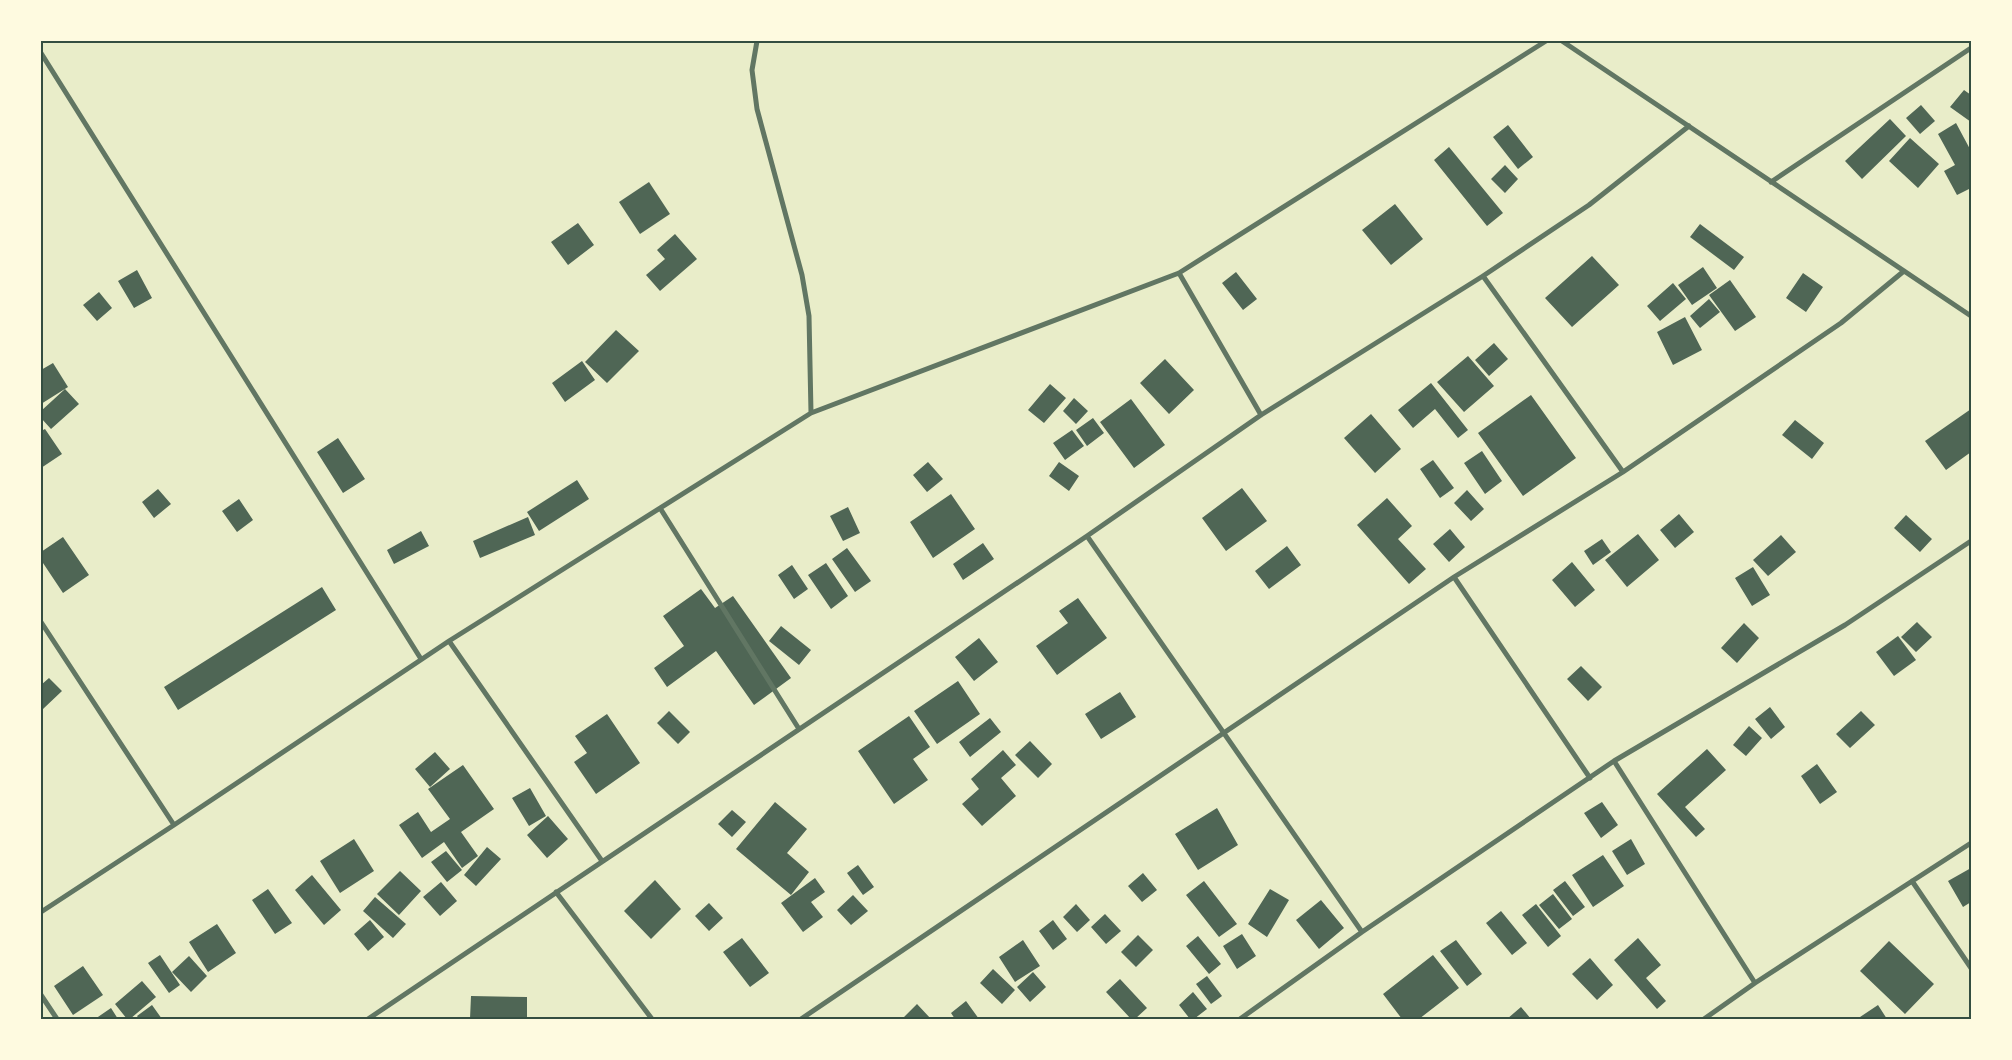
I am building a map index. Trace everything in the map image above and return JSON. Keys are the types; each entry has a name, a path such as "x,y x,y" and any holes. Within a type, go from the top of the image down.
{"street":[{"path":"757,41 752,70 757,109 802,275 809,316 811,414"},
{"path":"41,912 421,659 811,414 1179,274 1546,41"},
{"path":"1562,41 1971,316"},
{"path":"1771,182 1971,48"},
{"path":"41,53 421,659"},
{"path":"368,1019 1087,536 1261,415 1483,276 1589,204 1689,126"},
{"path":"801,1019 1454,577 1623,472 1841,324 1904,271"},
{"path":"1179,274 1261,415"},
{"path":"1483,276 1623,472"},
{"path":"660,508 799,729"},
{"path":"1087,536 1362,932"},
{"path":"1240,1019 1362,932 1614,761 1846,625 1971,540"},
{"path":"1454,577 1590,778"},
{"path":"41,622 174,825"},
{"path":"449,641 602,862"},
{"path":"1614,761 1755,983"},
{"path":"1704,1019 1755,983 1971,843"},
{"path":"1912,881 1971,968"},
{"path":"556,892 652,1019"},
{"path":"41,995 57,1019"}],"building":[{"path":"1964,90 1971,95 1971,122 1950,107"},
{"path":"1921,105 1935,121 1920,134 1906,118"},
{"path":"1890,119 1906,136 1862,179 1845,161"},
{"path":"1956,123 1971,151 1971,188 1957,195 1944,171 1955,165 1938,134"},
{"path":"1508,125 1533,157 1518,169 1493,137"},
{"path":"1910,138 1939,164 1918,188 1889,161"},
{"path":"1449,147 1503,213 1487,226 1434,160"},
{"path":"1505,165 1518,179 1505,193 1491,179"},
{"path":"649,182 670,214 640,234 619,202"},
{"path":"1395,204 1423,239 1391,265 1362,230"},
{"path":"578,223 594,245 568,265 551,242"},
{"path":"1700,224 1744,257 1734,270 1690,237"},
{"path":"675,234 697,259 660,291 646,275 665,259 657,250"},
{"path":"1592,256 1619,285 1572,327 1545,298"},
{"path":"1703,267 1717,288 1692,305 1678,285"},
{"path":"137,270 152,298 134,308 118,281"},
{"path":"1236,272 1257,299 1243,310 1222,283"},
{"path":"1803,273 1823,287 1806,312 1786,298"},
{"path":"1730,280 1756,317 1735,331 1709,295"},
{"path":"1673,283 1686,299 1660,321 1647,306"},
{"path":"99,292 112,308 97,321 83,305"},
{"path":"1709,299 1720,312 1700,328 1690,316"},
{"path":"1685,317 1702,350 1673,365 1657,332"},
{"path":"616,330 639,351 607,383 585,362"},
{"path":"1494,343 1508,359 1489,376 1475,360"},
{"path":"1468,356 1494,386 1464,412 1437,382"},
{"path":"1165,359 1194,390 1169,414 1140,383"},
{"path":"582,361 595,380 565,402 552,383"},
{"path":"53,363 68,387 41,404 41,370"},
{"path":"1431,383 1468,430 1458,438 1435,409 1413,428 1398,410"},
{"path":"1050,384 1066,398 1044,423 1028,410"},
{"path":"65,389 79,404 51,429 41,418 41,411"},
{"path":"1531,395 1576,458 1523,496 1478,433"},
{"path":"1074,398 1088,411 1076,424 1063,411"},
{"path":"1131,399 1165,445 1134,468 1100,422"},
{"path":"1971,409 1971,452 1946,470 1925,441"},
{"path":"1371,414 1401,449 1375,473 1344,438"},
{"path":"1093,418 1104,433 1087,446 1076,430"},
{"path":"1795,420 1824,443 1812,459 1782,435"},
{"path":"45,429 62,454 41,468 41,431"},
{"path":"1072,430 1084,446 1065,460 1053,443"},
{"path":"338,438 365,479 343,493 317,452"},
{"path":"1482,451 1502,481 1485,494 1464,463"},
{"path":"1433,460 1454,488 1440,498 1420,469"},
{"path":"928,462 943,479 927,492 913,475"},
{"path":"1059,462 1079,476 1069,491 1049,476"},
{"path":"577,480 589,499 539,531 527,512"},
{"path":"1242,488 1267,521 1226,551 1202,518"},
{"path":"158,489 171,504 154,518 142,502"},
{"path":"1467,490 1484,509 1471,521 1454,503"},
{"path":"951,494 975,529 933,558 910,522"},
{"path":"1387,498 1412,526 1398,539 1426,569 1409,584 1357,525"},
{"path":"239,499 253,520 237,532 222,511"},
{"path":"848,507 860,533 843,541 830,516"},
{"path":"1679,514 1694,532 1675,548 1660,530"},
{"path":"1906,515 1932,539 1920,552 1894,528"},
{"path":"528,517 535,535 480,558 473,541"},
{"path":"1450,529 1465,547 1449,562 1433,544"},
{"path":"421,531 429,546 394,564 387,550"},
{"path":"1638,534 1659,560 1627,587 1605,560"},
{"path":"1781,535 1796,552 1768,576 1753,560"},
{"path":"63,537 89,575 63,593 41,560 41,552"},
{"path":"1602,539 1611,552 1593,565 1584,551"},
{"path":"983,543 994,559 963,580 953,564"},
{"path":"1287,546 1301,565 1269,589 1255,571"},
{"path":"847,548 871,581 855,592 832,559"},
{"path":"1572,562 1595,590 1575,607 1552,580"},
{"path":"826,563 848,596 831,609 808,575"},
{"path":"792,565 808,589 794,599 778,575"},
{"path":"1753,567 1770,595 1752,606 1735,578"},
{"path":"322,587 336,610 178,710 164,687"},
{"path":"701,589 715,608 733,596 791,678 754,705 716,651 667,687 654,668 684,646 663,616"},
{"path":"1078,598 1107,638 1057,675 1036,646 1068,623 1059,611"},
{"path":"1917,622 1932,637 1916,652 1901,637"},
{"path":"1744,623 1759,638 1737,663 1721,648"},
{"path":"781,626 811,650 799,665 769,641"},
{"path":"1898,636 1916,660 1894,676 1876,652"},
{"path":"979,638 998,662 974,681 955,657"},
{"path":"1581,666 1602,687 1588,701 1567,679"},
{"path":"49,678 62,691 43,709 41,707 41,685"},
{"path":"958,681 980,714 937,744 914,711"},
{"path":"1120,692 1136,717 1101,739 1085,714"},
{"path":"1770,707 1785,727 1771,739 1755,719"},
{"path":"669,711 690,732 678,744 657,723"},
{"path":"1861,711 1875,725 1850,748 1836,734"},
{"path":"607,714 640,763 596,794 574,762 587,753 575,736"},
{"path":"909,716 930,747 913,759 928,780 894,804 858,751"},
{"path":"990,718 1001,732 970,757 959,742"},
{"path":"1749,726 1762,738 1746,756 1733,745"},
{"path":"1030,741 1052,764 1038,778 1015,755"},
{"path":"1707,749 1726,770 1685,807 1705,829 1696,837 1657,794"},
{"path":"1003,750 1016,765 1001,778 1016,796 982,826 962,804 979,789 971,779"},
{"path":"435,752 450,769 430,787 415,769"},
{"path":"1817,764 1837,792 1820,804 1801,776"},
{"path":"463,765 494,809 461,832 478,856 462,868 444,842 422,858 399,825 418,812 431,832 450,819 428,789"},
{"path":"530,788 546,816 529,826 512,798"},
{"path":"775,802 807,829 787,853 809,872 791,895 736,849"},
{"path":"1602,802 1618,825 1601,838 1584,813"},
{"path":"1217,808 1238,845 1198,870 1175,834"},
{"path":"732,810 746,822 732,837 718,824"},
{"path":"548,816 568,839 547,858 527,835"},
{"path":"354,839 374,871 340,893 320,861"},
{"path":"1631,839 1645,864 1627,875 1612,851"},
{"path":"487,847 501,859 476,886 464,875"},
{"path":"446,851 462,870 447,882 431,862"},
{"path":"1603,855 1624,886 1593,907 1572,875"},
{"path":"858,865 874,887 863,895 847,873"},
{"path":"1971,868 1971,902 1963,907 1948,881"},
{"path":"400,871 421,891 399,915 377,894"},
{"path":"1143,873 1157,890 1142,902 1128,886"},
{"path":"312,875 341,910 324,925 295,890"},
{"path":"815,878 825,892 811,902 823,917 803,932 781,903"},
{"path":"655,880 681,909 651,939 624,911"},
{"path":"1204,881 1237,924 1219,937 1186,895"},
{"path":"1565,881 1585,907 1573,916 1553,890"},
{"path":"441,882 457,901 440,916 423,897"},
{"path":"268,889 292,923 275,934 252,900"},
{"path":"1270,889 1289,900 1267,937 1248,924"},
{"path":"1553,894 1572,919 1559,929 1539,905"},
{"path":"853,895 868,911 851,925 837,910"},
{"path":"375,897 406,924 393,938 363,911"},
{"path":"1321,900 1344,928 1319,949 1296,920"},
{"path":"709,903 723,918 709,931 695,916"},
{"path":"1076,904 1090,920 1077,932 1063,917"},
{"path":"1536,904 1561,936 1548,947 1522,915"},
{"path":"1501,911 1527,943 1512,955 1486,923"},
{"path":"1105,914 1121,931 1106,944 1091,927"},
{"path":"370,920 384,937 368,951 354,934"},
{"path":"1053,920 1067,939 1053,950 1039,931"},
{"path":"217,924 236,953 208,972 189,942"},
{"path":"1242,934 1256,956 1237,969 1223,946"},
{"path":"1138,935 1153,950 1136,967 1121,952"},
{"path":"1198,936 1221,964 1209,974 1186,946"},
{"path":"742,938 769,973 750,987 723,952"},
{"path":"1638,938 1661,965 1646,978 1666,1001 1657,1009 1614,960"},
{"path":"1023,940 1040,966 1015,982 999,957"},
{"path":"1456,940 1482,974 1467,986 1440,951"},
{"path":"1889,941 1934,984 1905,1014 1860,971"},
{"path":"160,955 180,985 169,993 148,963"},
{"path":"1433,955 1459,988 1419,1019 1402,1019 1383,994"},
{"path":"189,956 207,976 191,992 172,972"},
{"path":"1590,958 1613,985 1597,1000 1572,974"},
{"path":"83,966 103,995 73,1015 54,986"},
{"path":"993,969 1015,990 1002,1004 980,983"},
{"path":"1033,972 1046,987 1030,1002 1017,987"},
{"path":"1207,976 1222,996 1211,1004 1196,984"},
{"path":"1120,979 1147,1008 1135,1019 1131,1019 1106,992"},
{"path":"142,981 156,997 130,1019 127,1019 115,1004"},
{"path":"1193,992 1207,1009 1194,1019 1190,1019 1179,1005"},
{"path":"471,996 527,997 527,1019 470,1019"},
{"path":"966,1001 979,1019 955,1019 951,1013"},
{"path":"917,1004 931,1019 902,1019"},
{"path":"152,1005 162,1019 139,1019 137,1016"},
{"path":"1878,1005 1887,1019 1857,1019"},
{"path":"1521,1007 1531,1019 1507,1019"},
{"path":"111,1008 118,1019 95,1019"}]}
